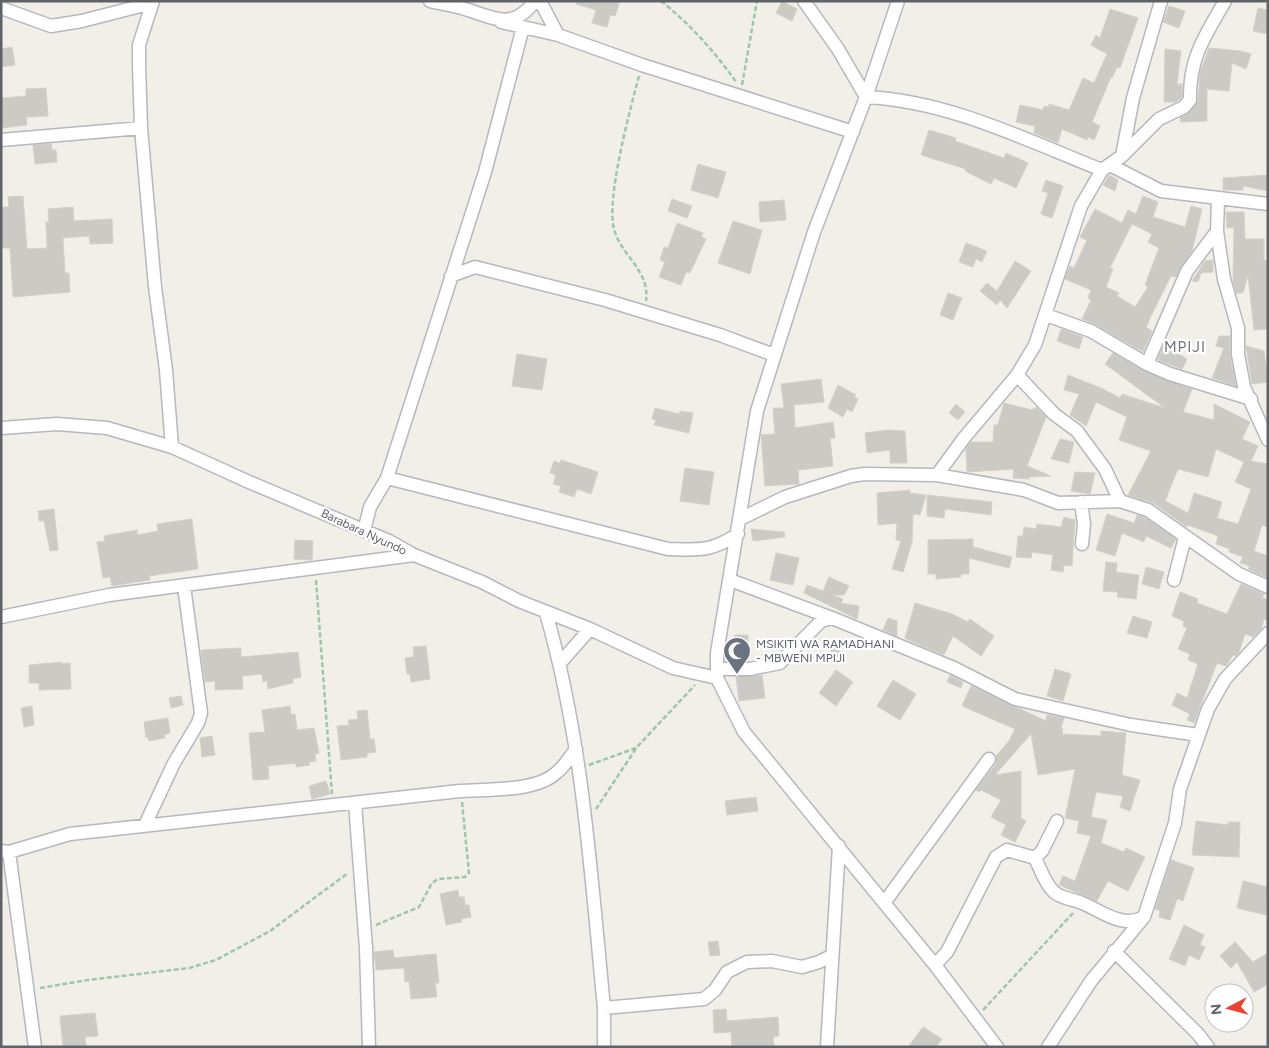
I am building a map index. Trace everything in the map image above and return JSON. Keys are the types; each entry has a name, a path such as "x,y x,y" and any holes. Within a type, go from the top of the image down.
{"street":[{"path":"430,1 462,8 501,22 558,35 642,65 852,132"},
{"path":"501,22 516,19 535,1"},
{"path":"540,1 558,35"},
{"path":"804,1 838,49 866,97"},
{"path":"898,1 866,97 814,232 757,411 738,534 713,674 744,732 935,965 997,1047"},
{"path":"1122,156 1133,98 1161,1"},
{"path":"937,475 964,438 1016,375 1035,345 1081,206 1106,167 1122,156 1160,119 1184,106 1190,100 1190,86 1197,51 1225,1"},
{"path":"1,8 51,26 82,21 153,2"},
{"path":"153,2 139,45 142,128 172,447"},
{"path":"364,531 370,507 387,478 484,172 524,27"},
{"path":"866,97 890,98 971,118 1106,167 1161,191 1218,200 1268,204"},
{"path":"1,140 142,128"},
{"path":"1218,200 1217,231 1224,279 1238,328 1238,354 1244,387 1268,440"},
{"path":"1147,364 1187,272 1217,231"},
{"path":"459,250 476,267 605,300 720,335 774,355"},
{"path":"451,276 476,267"},
{"path":"1046,315 1091,331 1147,364 1170,374 1251,399"},
{"path":"1016,375 1054,414 1077,431 1105,469 1120,501"},
{"name":"Barabara Nyundo","path":"1,428 57,424 107,428 172,447 364,531 414,555 590,629 673,668 713,674 780,663 821,621 832,618"},
{"path":"740,519 785,497 851,476 864,474 937,475 1024,490 1058,503 1120,501 1148,510 1239,574 1268,587"},
{"path":"387,478 668,549 702,550 716,548 738,534"},
{"path":"1081,502 1084,524 1082,544"},
{"path":"1174,580 1185,536"},
{"path":"1,617 109,595 414,555"},
{"path":"730,580 832,618 954,668 1015,698 1131,724 1198,734"},
{"path":"145,825 174,763 198,723 201,713 184,586"},
{"path":"546,612 560,662 576,749 586,822 604,1008 604,1047"},
{"path":"560,662 590,629"},
{"path":"1048,1047 1091,981 1144,917 1175,823 1180,789 1208,709 1225,679 1268,633"},
{"path":"35,1047 28,990 5,852 70,834 460,791 515,787 542,782 556,774 576,749"},
{"path":"884,903 989,759"},
{"path":"355,803 365,927 369,1047"},
{"path":"1035,858 1042,851 1057,822"},
{"path":"827,1047 839,846"},
{"path":"935,965 947,952 996,857 1007,850 1035,858 1052,891 1064,898 1083,903 1110,917 1130,922 1144,917"},
{"path":"1114,951 1198,1034 1208,1047"},
{"path":"604,1008 704,999 715,990 727,972 747,962 772,961 802,967 831,956"}],"path":[{"path":"661,1 680,17 716,56 742,89 756,1"},
{"path":"642,65 626,127 613,206 614,228 617,237 641,271 647,291 644,312"},
{"path":"315,569 333,806"},
{"path":"586,822 637,747 713,674"},
{"path":"579,770 637,747"},
{"path":"365,927 386,923 419,907 432,883 438,879 465,877 469,873 460,791"},
{"path":"28,990 88,980 189,968 216,960 270,931 360,863"},
{"path":"975,1018 1036,950 1083,903"}],"building":[{"path":"577,1 620,1 615,16 610,15 607,27 592,23 596,10 576,4"},
{"path":"782,1 797,9 792,21 776,13"},
{"path":"1169,6 1185,11 1179,28 1163,22"},
{"path":"1258,8 1268,10 1268,34 1253,31"},
{"path":"1110,9 1138,18 1120,68 1117,67 1111,77 1092,122 1100,126 1094,140 1088,137 1087,140 1062,129 1058,143 1034,133 1035,126 1016,122 1020,105 1043,110 1044,106 1049,107 1049,104 1069,110 1083,78 1094,83 1107,54 1091,45 1096,35 1100,38"},
{"path":"12,47 15,65 1,67 1,49"},
{"path":"1209,48 1241,51 1251,54 1246,69 1232,63 1229,91 1207,89 1207,121 1181,122 1180,118 1190,112 1198,101 1200,73"},
{"path":"1165,49 1181,51 1177,84 1182,84 1182,97 1176,102 1164,102"},
{"path":"46,88 48,116 26,117 27,125 1,128 1,98 26,96 26,89"},
{"path":"929,130 956,138 955,141 1004,158 1006,153 1028,163 1016,188 994,178 991,184 965,171 966,169 921,155"},
{"path":"51,144 52,150 56,150 57,162 35,164 33,145"},
{"path":"698,164 726,172 718,198 691,190"},
{"path":"1109,175 1118,180 1115,191 1103,185"},
{"path":"1268,175 1268,191 1243,186 1243,190 1223,190 1223,178"},
{"path":"1046,180 1063,186 1052,218 1041,214 1048,193 1042,191"},
{"path":"23,196 27,249 47,248 46,222 49,222 48,209 73,207 74,221 112,219 113,243 90,244 89,236 63,238 65,273 69,273 70,292 13,297 10,248 1,248 1,207 9,207 8,197"},
{"path":"1143,196 1158,202 1153,217 1185,227 1191,206 1202,209 1192,251 1176,277 1171,276 1151,316 1146,327 1152,331 1143,352 1095,324 1082,319 1091,300 1088,298 1091,290 1065,279 1070,266 1074,268 1087,240 1080,237 1095,209 1122,223 1128,210 1136,214","holes":["1132,224 1152,234 1148,242 1159,248 1145,285 1148,287 1135,307 1117,296 1119,293 1106,287 1113,269 1110,268"]},
{"path":"672,199 692,206 687,218 668,211"},
{"path":"784,200 786,220 760,222 759,202"},
{"path":"1226,212 1244,212 1245,239 1264,239 1264,260 1268,261 1268,329 1254,330 1248,275 1243,293 1236,293 1233,280 1234,227 1227,228"},
{"path":"733,221 762,230 750,274 718,263"},
{"path":"677,223 703,233 701,237 706,239 690,273 686,272 681,285 659,277 665,262 660,260 664,247 668,248"},
{"path":"966,243 987,251 982,262 976,259 973,267 959,262"},
{"path":"1213,260 1213,272 1201,273 1198,282 1192,281 1205,261"},
{"path":"1015,261 1031,271 1007,308 1000,300 997,305 980,291 987,283 997,291"},
{"path":"948,293 962,298 953,320 940,315"},
{"path":"1061,329 1083,337 1079,349 1057,341"},
{"path":"1219,336 1230,336 1230,355 1236,386 1212,378 1224,348 1216,346"},
{"path":"1166,339 1180,348 1177,353 1187,359 1182,369 1158,360"},
{"path":"1246,346 1264,351 1268,382 1252,384"},
{"path":"1113,353 1144,371 1192,389 1183,412 1214,420 1214,404 1250,422 1242,439 1258,446 1251,461 1268,464 1268,527 1262,525 1254,551 1268,556 1268,578 1248,569 1250,566 1240,563 1243,557 1229,552 1230,549 1216,544 1218,536 1188,525 1187,527 1153,503 1128,495 1151,451 1119,440 1127,417 1096,402 1086,426 1070,415 1079,394 1064,390 1068,375 1120,398 1122,394 1165,408 1105,364","holes":["1216,449 1244,462 1235,482 1251,489 1238,524 1217,518 1222,502 1194,493 1188,513 1165,501 1178,469 1208,477"]},
{"path":"517,354 547,359 542,390 512,386"},
{"path":"821,379 824,402 794,405 795,428 833,422 835,438 830,438 833,466 798,470 799,484 765,486 761,435 775,434 773,408 784,408 781,384"},
{"path":"838,385 856,395 854,397 858,399 852,412 847,409 843,417 828,408"},
{"path":"1004,403 1032,410 1036,407 1046,417 1027,466 1051,476 1029,477 1029,479 1013,478 1014,469 967,472 966,449 971,442 993,442 994,425 998,425"},
{"path":"956,404 965,412 958,420 949,413"},
{"path":"655,408 679,414 680,411 693,413 689,433 654,425 656,420 652,419"},
{"path":"888,430 905,431 907,463 890,463 890,450 867,453 865,433"},
{"path":"1060,439 1074,442 1069,463 1051,459"},
{"path":"561,460 598,472 591,494 577,489 574,497 559,492 561,486 553,484 556,475 550,473 554,461 560,463"},
{"path":"685,468 714,472 709,505 680,501"},
{"path":"1075,472 1095,473 1090,494 1071,491"},
{"path":"910,490 910,493 926,495 920,515 914,514 913,516 912,542 903,572 892,569 901,541 896,540 897,523 878,525 877,493"},
{"path":"927,495 992,502 991,515 945,509 944,518 927,516"},
{"path":"54,509 58,550 50,551 44,521 39,521 38,511"},
{"path":"1107,514 1134,523 1137,515 1144,517 1176,539 1171,548 1146,536 1144,542 1122,533 1115,556 1096,550"},
{"path":"1064,517 1075,520 1072,566 1064,565 1063,572 1051,570 1053,555 1032,552 1031,558 1016,557 1018,536 1023,536 1024,527 1036,529 1037,524 1061,527"},
{"path":"192,519 198,569 149,576 150,580 112,586 110,577 103,578 97,542 105,541 104,536 137,530 137,535 158,531 157,524"},
{"path":"751,529 784,532 785,537 753,541"},
{"path":"973,539 973,547 1012,557 1009,568 969,558 969,574 961,574 961,577 936,579 936,574 928,574 928,540"},
{"path":"295,540 313,541 312,560 294,559"},
{"path":"776,553 799,558 793,585 770,580"},
{"path":"1106,562 1117,563 1116,572 1139,575 1136,599 1117,597 1118,592 1103,591"},
{"path":"1146,567 1164,572 1159,589 1142,584"},
{"path":"829,577 849,586 844,595 832,595 843,599 841,603 859,606 857,619 804,593 807,585 823,591"},
{"path":"1241,584 1264,594 1262,598 1268,600 1268,621 1264,619 1261,629 1253,637 1245,634 1239,652 1236,656 1233,655 1226,666 1217,663 1194,723 1187,720 1190,714 1172,705 1177,693 1187,698 1198,664 1188,660 1190,654 1178,649 1187,628 1183,626 1184,621 1172,616 1180,592 1198,599 1197,603 1227,614"},
{"path":"915,603 952,614 968,622 970,619 994,636 981,656 953,636 944,655 922,646 905,638"},
{"path":"1133,616 1152,622 1147,638 1127,633"},
{"path":"888,618 897,621 897,636 883,630"},
{"path":"735,635 748,635 748,661 735,661"},
{"path":"426,646 430,679 411,682 410,674 407,674 405,658 414,657 413,647"},
{"path":"836,647 844,656 835,664 827,654"},
{"path":"241,648 241,657 298,652 301,677 293,679 293,683 268,689 267,681 263,682 262,674 242,676 243,689 215,690 215,681 205,682 201,650"},
{"path":"62,662 62,664 70,663 71,689 39,690 39,683 29,683 29,665"},
{"path":"1055,669 1071,674 1063,701 1047,696"},
{"path":"836,670 853,682 836,706 819,693"},
{"path":"762,675 765,698 739,701 736,677"},
{"path":"950,675 963,682 961,688 947,682"},
{"path":"893,680 916,694 900,720 877,706"},
{"path":"971,686 1046,721 1047,715 1064,718 1061,728 1063,729 1062,734 1101,736 1101,731 1126,733 1122,775 1140,780 1130,811 1120,807 1123,796 1096,792 1091,817 1107,820 1101,843 1124,852 1126,848 1145,857 1128,891 1108,881 1097,901 1059,885 1063,876 1075,881 1091,836 1077,833 1079,821 1065,818 1075,769 1038,775 1031,734 995,775 1021,771 1021,818 1026,821 1015,842 1001,835 1006,825 991,817 1001,800 981,790 979,792 976,790 996,764 996,756 1009,741 1015,729 962,706"},
{"path":"181,696 183,705 171,708 169,698"},
{"path":"32,706 34,725 24,727 21,708"},
{"path":"290,706 291,715 295,714 297,730 314,728 319,753 315,754 316,761 309,762 310,765 296,767 296,763 268,766 269,779 253,780 249,733 265,732 262,710"},
{"path":"367,710 370,739 374,739 376,752 367,753 367,757 341,760 337,726 349,725 348,720 358,719 357,711"},
{"path":"168,718 170,733 164,735 165,738 149,741 148,737 146,738 144,722"},
{"path":"212,736 215,755 202,757 200,738"},
{"path":"326,781 330,794 312,799 309,786"},
{"path":"756,797 758,811 727,815 725,801"},
{"path":"1196,821 1228,825 1228,822 1240,822 1239,857 1192,855"},
{"path":"1171,860 1194,868 1183,901 1177,899 1170,920 1159,917 1160,911 1155,909"},
{"path":"1243,881 1268,887 1266,915 1237,908"},
{"path":"458,890 459,897 464,897 465,905 469,905 471,917 461,919 462,922 446,925 440,894"},
{"path":"1184,925 1204,935 1200,945 1205,947 1199,960 1189,955 1185,966 1169,959"},
{"path":"718,941 720,955 710,956 708,942"},
{"path":"1235,942 1253,962 1268,953 1268,984 1254,992 1254,983 1249,983 1237,962 1231,968 1220,956"},
{"path":"393,950 394,958 436,954 439,983 435,983 437,997 411,999 409,981 405,982 404,968 376,970 374,952"},
{"path":"726,1009 727,1021 778,1017 779,1036 773,1037 774,1047 732,1047 731,1032 714,1033 713,1010"},
{"path":"95,1013 98,1036 85,1037 86,1047 63,1047 60,1016"},
{"path":"923,1027 942,1039 936,1047 908,1047"}],"place":[{"name":"MSIKITI WA RAMADHANI - MBWENI MPIJI","path":"737,675"}],"district":[{"name":"MPIJI","path":"1185,347"}]}
